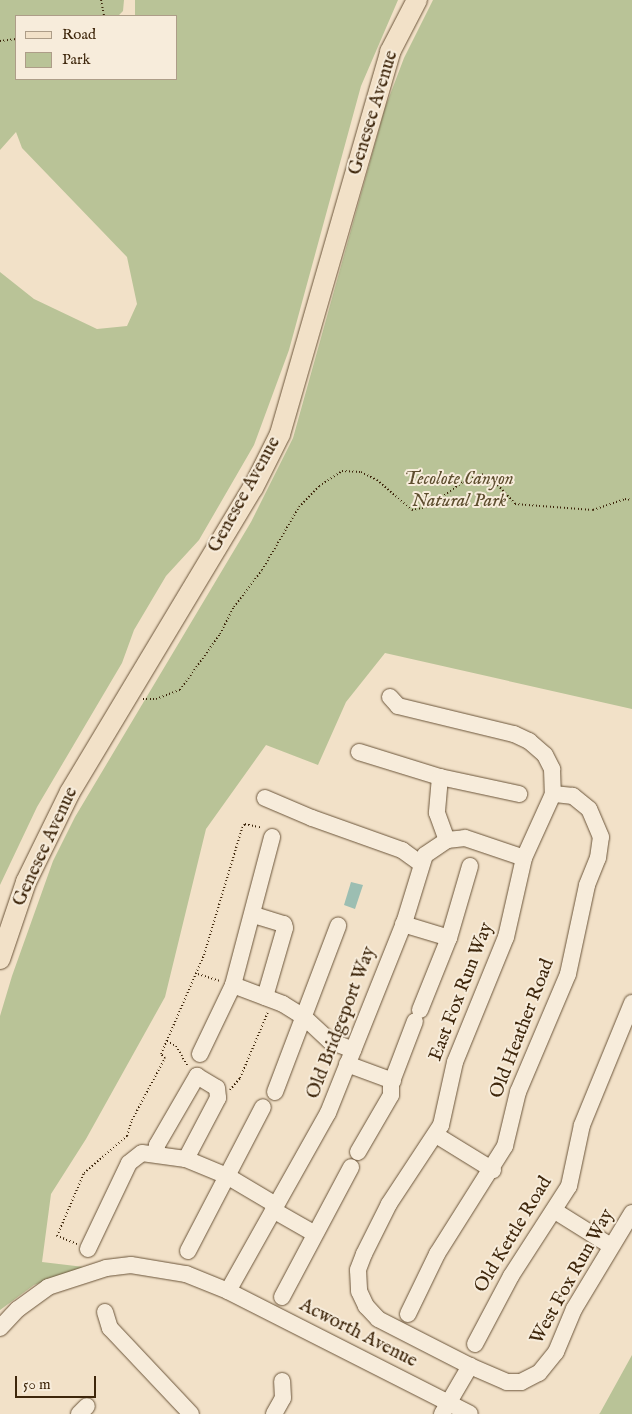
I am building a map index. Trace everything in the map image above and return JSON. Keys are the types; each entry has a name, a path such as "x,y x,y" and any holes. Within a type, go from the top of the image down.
{"main road":[{"name":"Genesee Avenue","path":"0,958 26,882 46,839 126,697 253,488 280,434 390,52 417,0"}],"street":[{"name":"East Fox Run Way","path":"390,696 398,706 514,734 529,740 545,754 552,769 553,794 524,858 506,937 455,1062 441,1125 389,1204 358,1270 359,1291 366,1306 378,1319 470,1366"},
{"path":"359,752 440,777 520,794"},
{"path":"440,777 437,813 447,840 465,838 524,858"},
{"name":"Old Heather Road","path":"408,1314 437,1254 468,1204 493,1170 505,1146 518,1092 568,974 587,885 598,858 601,837 598,825 589,809 573,796 553,794"},
{"path":"265,798 312,818 402,850 421,864"},
{"path":"200,1054 234,986 254,915 272,837"},
{"name":"Old Bridgeport Way","path":"228,1291 328,1113 403,924 421,864 435,846 447,840"},
{"path":"358,1152 391,1095 393,1081 449,938 470,866"},
{"path":"254,915 284,924 285,928 269,999"},
{"path":"403,924 449,938"},
{"path":"275,1092 338,926"},
{"path":"234,986 269,999 304,1017 350,1057 393,1081"},
{"name":"Old Kettle Road","path":"475,1344 510,1276 555,1211 569,1186 582,1125 632,1004"},
{"path":"156,1153 157,1145 197,1076 217,1088 218,1098 186,1159"},
{"path":"188,1252 263,1107"},
{"path":"436,1135 493,1170"},
{"path":"88,1249 129,1163 142,1153 156,1153 186,1159 227,1176 316,1234"},
{"path":"282,1297 350,1167"},
{"path":"555,1211 611,1246"},
{"name":"West Fox Run Way","path":"470,1366 507,1382 521,1382 538,1373 556,1352 574,1309 632,1213"},
{"name":"Acworth Avenue","path":"0,1328 18,1309 48,1287 106,1268 131,1265 186,1274 228,1291 445,1408 470,1414"},
{"path":"105,1312 110,1328 191,1414"},
{"path":"445,1408 470,1366"},
{"path":"274,1414 283,1398 282,1381"}],"path":[{"path":"101,0 104,15"},
{"path":"0,41 15,39"},
{"path":"126,697 156,699 180,690 220,634 234,607 262,570 298,507 319,486 342,471 361,472 377,480 412,510 427,507 463,482 482,474 493,480 515,504 593,510 625,499 632,500"},
{"path":"88,1249 57,1236 84,1173 126,1136 132,1120 165,1058 161,1054 179,1007 197,973 242,828 245,824 269,830 272,837"},
{"path":"197,973 234,986"},
{"path":"218,1098 240,1078 269,999"},
{"path":"167,1041 176,1046 197,1076"}],"green space":[{"path":"0,0 124,0 123,11 119,15 15,15 15,80 178,80 178,15 135,15 135,0 398,0 361,86 289,350 254,445 199,540 166,576 134,630 122,663 37,807 0,885 0,272 34,299 97,329 127,326 137,304 127,257 22,148 16,132 0,150"},
{"name":"Tecolote Canyon Natural Park","path":"433,0 632,0 632,709 385,653 346,702 318,765 266,745 206,829 165,997 86,1139 51,1194 42,1262 84,1267 34,1285 0,1310 0,1016 12,976 53,861 75,817 251,522 293,438 385,108 404,58"},
{"path":"632,1355 632,1414 599,1414 600,1413"}],"water":[{"path":"351,882 363,885 355,909 344,905"}]}
